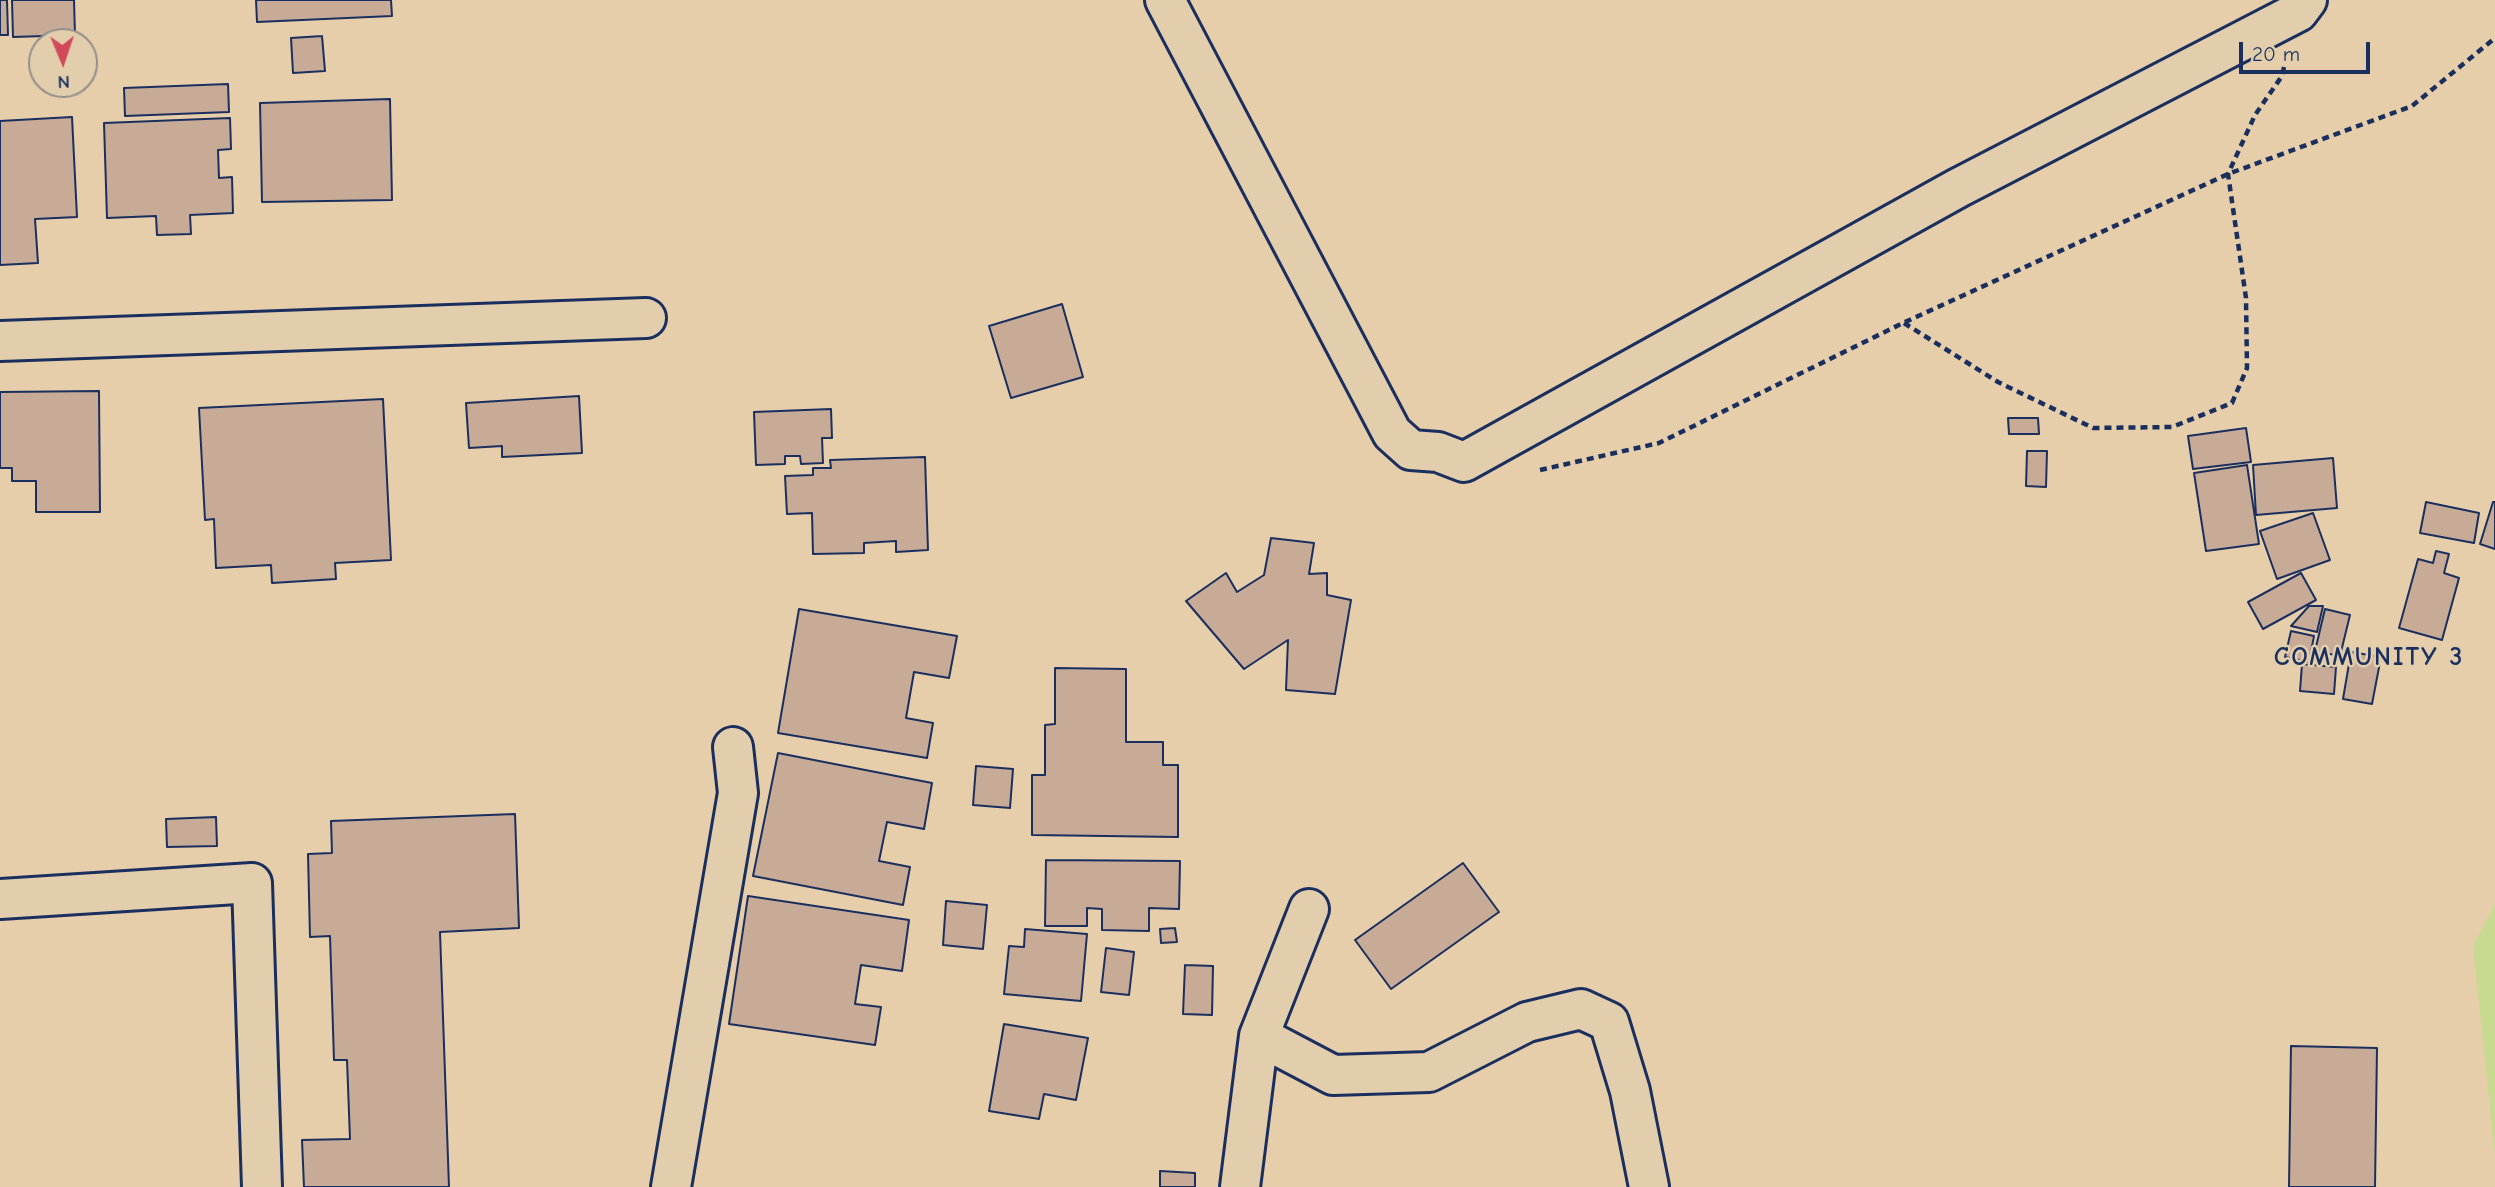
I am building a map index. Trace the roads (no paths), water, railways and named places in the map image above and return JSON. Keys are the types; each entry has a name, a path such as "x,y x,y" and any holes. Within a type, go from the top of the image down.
{"street":[{"path":"1166,0 1392,433 1411,450 1437,452 1464,462 1958,188 2303,6"},
{"path":"0,341 646,318"},
{"path":"671,1187 738,793 733,747"},
{"path":"0,899 252,883 262,1187"},
{"path":"1240,1187 1259,1036 1309,909"},
{"path":"1259,1036 1333,1076 1429,1072 1527,1022 1581,1009 1609,1022 1630,1091 1649,1187"}],"district":[{"name":"COMMUNITY 3","path":"2369,658"}]}
